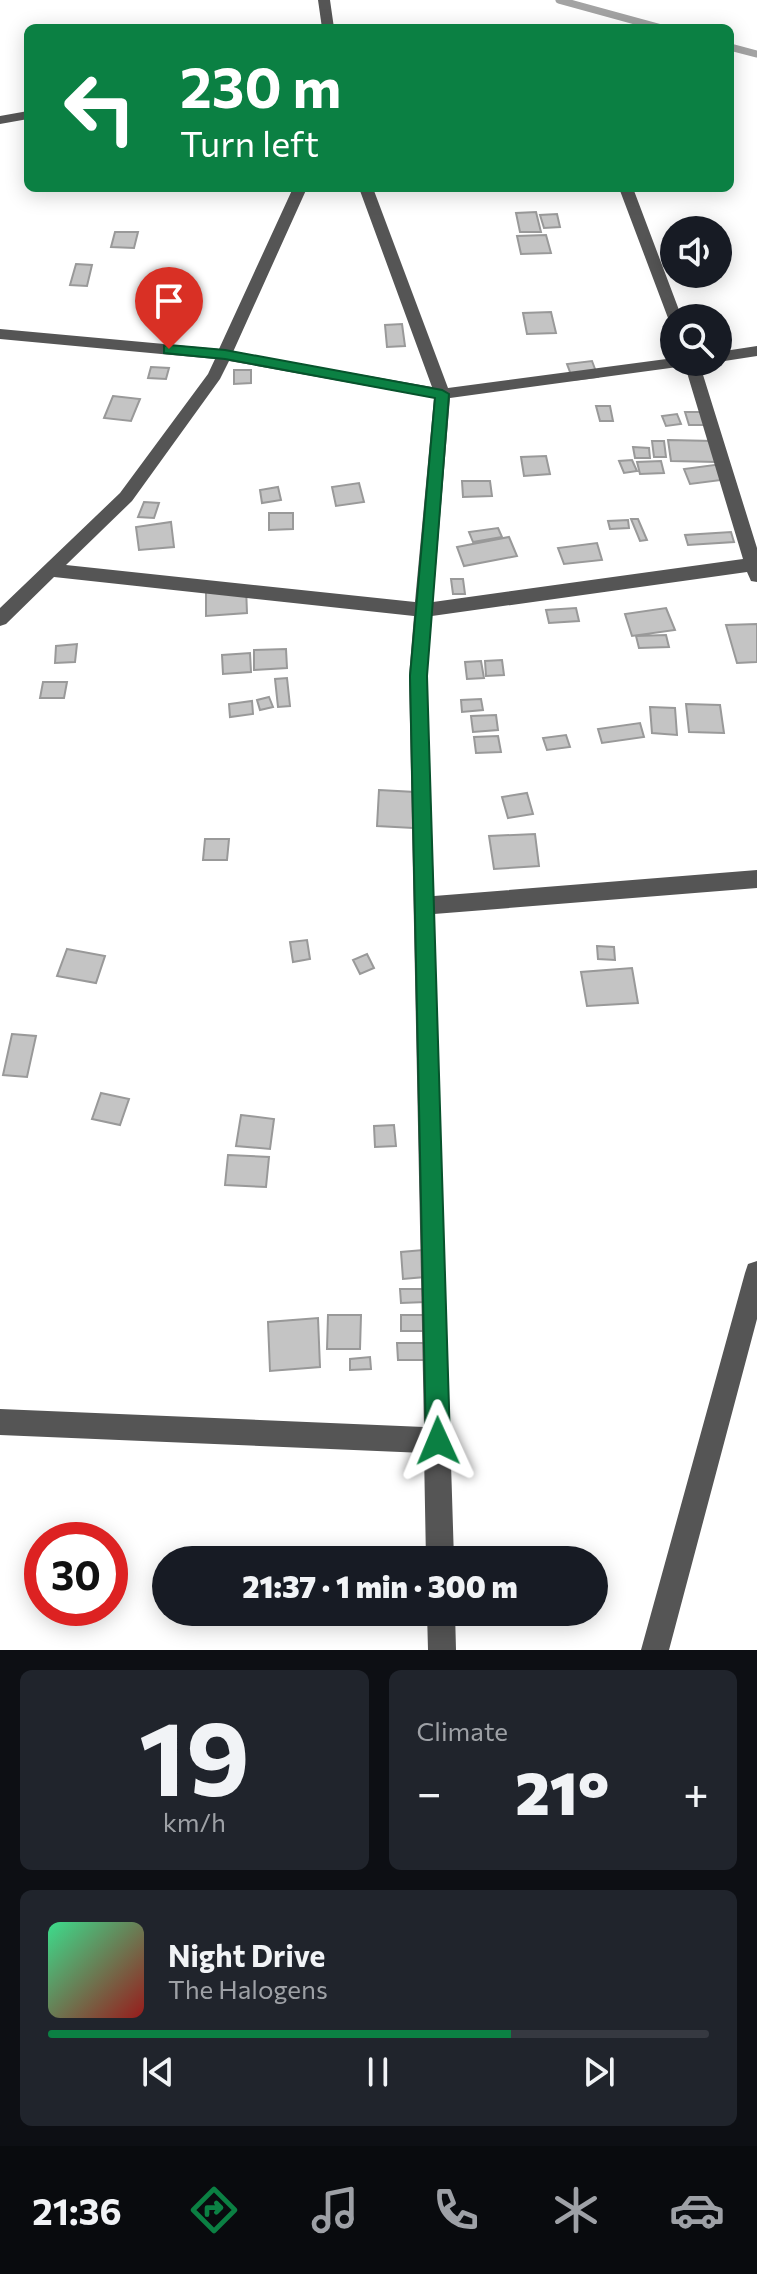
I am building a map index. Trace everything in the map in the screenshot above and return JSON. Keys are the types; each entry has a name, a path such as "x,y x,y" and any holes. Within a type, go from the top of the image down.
{"street":[{"path":"324,0 327,24"},
{"path":"0,120 24,116"},
{"path":"0,619 126,497 215,375 298,192"},
{"path":"367,192 442,394 418,676 440,1546"},
{"path":"628,192 670,304"},
{"path":"0,334 225,355 442,394 660,365"},
{"path":"732,355 757,351"},
{"path":"50,570 424,610 755,568 695,376"},
{"path":"424,906 757,879"},
{"path":"655,1650 757,1273"},
{"path":"0,1422 438,1441"},
{"path":"441,1626 442,1650"}],"building":[{"path":"536,212 541,232 520,232 516,213"},
{"path":"557,214 560,227 544,228 540,215"},
{"path":"115,232 138,232 134,248 111,247"},
{"path":"546,235 551,253 521,254 517,236"},
{"path":"76,264 92,265 87,286 70,285"},
{"path":"551,312 556,333 527,334 523,313"},
{"path":"402,324 405,346 387,347 385,325"},
{"path":"592,361 598,377 573,380 567,364"},
{"path":"151,367 169,368 166,379 148,378"},
{"path":"234,370 251,370 251,383 234,384"},
{"path":"113,396 140,399 131,421 104,418"},
{"path":"596,406 610,406 613,421 600,421"},
{"path":"685,412 704,412 708,425 689,425"},
{"path":"677,414 681,424 666,426 662,416"},
{"path":"668,440 713,441 717,462 671,461"},
{"path":"652,441 664,441 666,457 654,457"},
{"path":"633,447 649,448 650,458 635,458"},
{"path":"546,456 550,474 524,476 521,457"},
{"path":"632,460 637,471 624,473 619,461"},
{"path":"661,461 664,473 640,474 637,462"},
{"path":"722,464 729,479 690,484 684,469"},
{"path":"462,481 490,481 492,496 463,497"},
{"path":"359,483 364,502 336,506 332,487"},
{"path":"278,487 281,500 262,503 260,490"},
{"path":"144,502 159,503 154,518 138,517"},
{"path":"269,513 293,513 293,529 269,530"},
{"path":"631,519 638,519 647,540 640,541"},
{"path":"628,520 629,528 610,529 608,521"},
{"path":"171,522 174,547 139,550 136,527"},
{"path":"498,528 502,537 473,542 469,532"},
{"path":"731,532 734,542 688,545 685,535"},
{"path":"509,537 517,556 464,566 457,547"},
{"path":"597,543 602,560 564,564 558,548"},
{"path":"451,579 463,579 465,594 453,594"},
{"path":"246,587 247,613 206,616 206,589"},
{"path":"576,608 579,621 549,623 546,610"},
{"path":"666,608 675,630 632,636 625,614"},
{"path":"757,624 757,662 737,663 726,625"},
{"path":"666,635 669,647 639,648 636,636"},
{"path":"77,644 75,662 55,663 56,646"},
{"path":"286,649 287,668 254,670 254,650"},
{"path":"250,653 251,672 223,674 222,655"},
{"path":"502,660 504,675 486,676 485,661"},
{"path":"481,661 484,678 467,679 465,662"},
{"path":"287,678 290,706 278,707 275,679"},
{"path":"43,682 67,682 64,698 40,698"},
{"path":"269,697 273,707 260,710 257,700"},
{"path":"481,699 483,710 462,712 461,700"},
{"path":"252,701 253,714 230,717 229,704"},
{"path":"686,704 720,705 724,733 689,732"},
{"path":"650,707 675,708 677,735 652,733"},
{"path":"496,715 498,730 473,732 471,716"},
{"path":"640,723 644,737 602,743 598,729"},
{"path":"566,735 570,747 547,750 543,738"},
{"path":"498,736 501,752 476,753 474,737"},
{"path":"379,790 415,792 413,828 377,826"},
{"path":"527,793 533,814 508,818 502,797"},
{"path":"535,834 539,866 494,869 489,836"},
{"path":"205,839 229,839 227,860 203,860"},
{"path":"307,940 310,959 293,962 290,942"},
{"path":"597,946 614,947 615,960 598,959"},
{"path":"67,949 105,956 96,983 57,976"},
{"path":"367,954 374,968 360,974 353,960"},
{"path":"632,968 638,1003 587,1006 581,972"},
{"path":"12,1034 36,1036 27,1077 3,1075"},
{"path":"101,1093 129,1099 120,1125 92,1119"},
{"path":"241,1115 274,1119 270,1149 236,1146"},
{"path":"394,1125 396,1146 375,1147 374,1126"},
{"path":"228,1155 269,1157 266,1187 225,1185"},
{"path":"423,1250 425,1277 403,1279 401,1252"},
{"path":"400,1289 426,1289 426,1302 401,1303"},
{"path":"328,1315 361,1315 360,1349 327,1349"},
{"path":"401,1315 425,1315 426,1331 401,1331"},
{"path":"318,1318 320,1367 270,1371 268,1322"},
{"path":"397,1343 424,1343 424,1360 398,1360"},
{"path":"370,1357 371,1369 350,1370 350,1359"}],"waterway":[{"path":"559,0 646,24"},
{"path":"734,48 757,54"}],"route":[{"path":"169,349 225,355 442,394 418,676 438,1441"}]}
